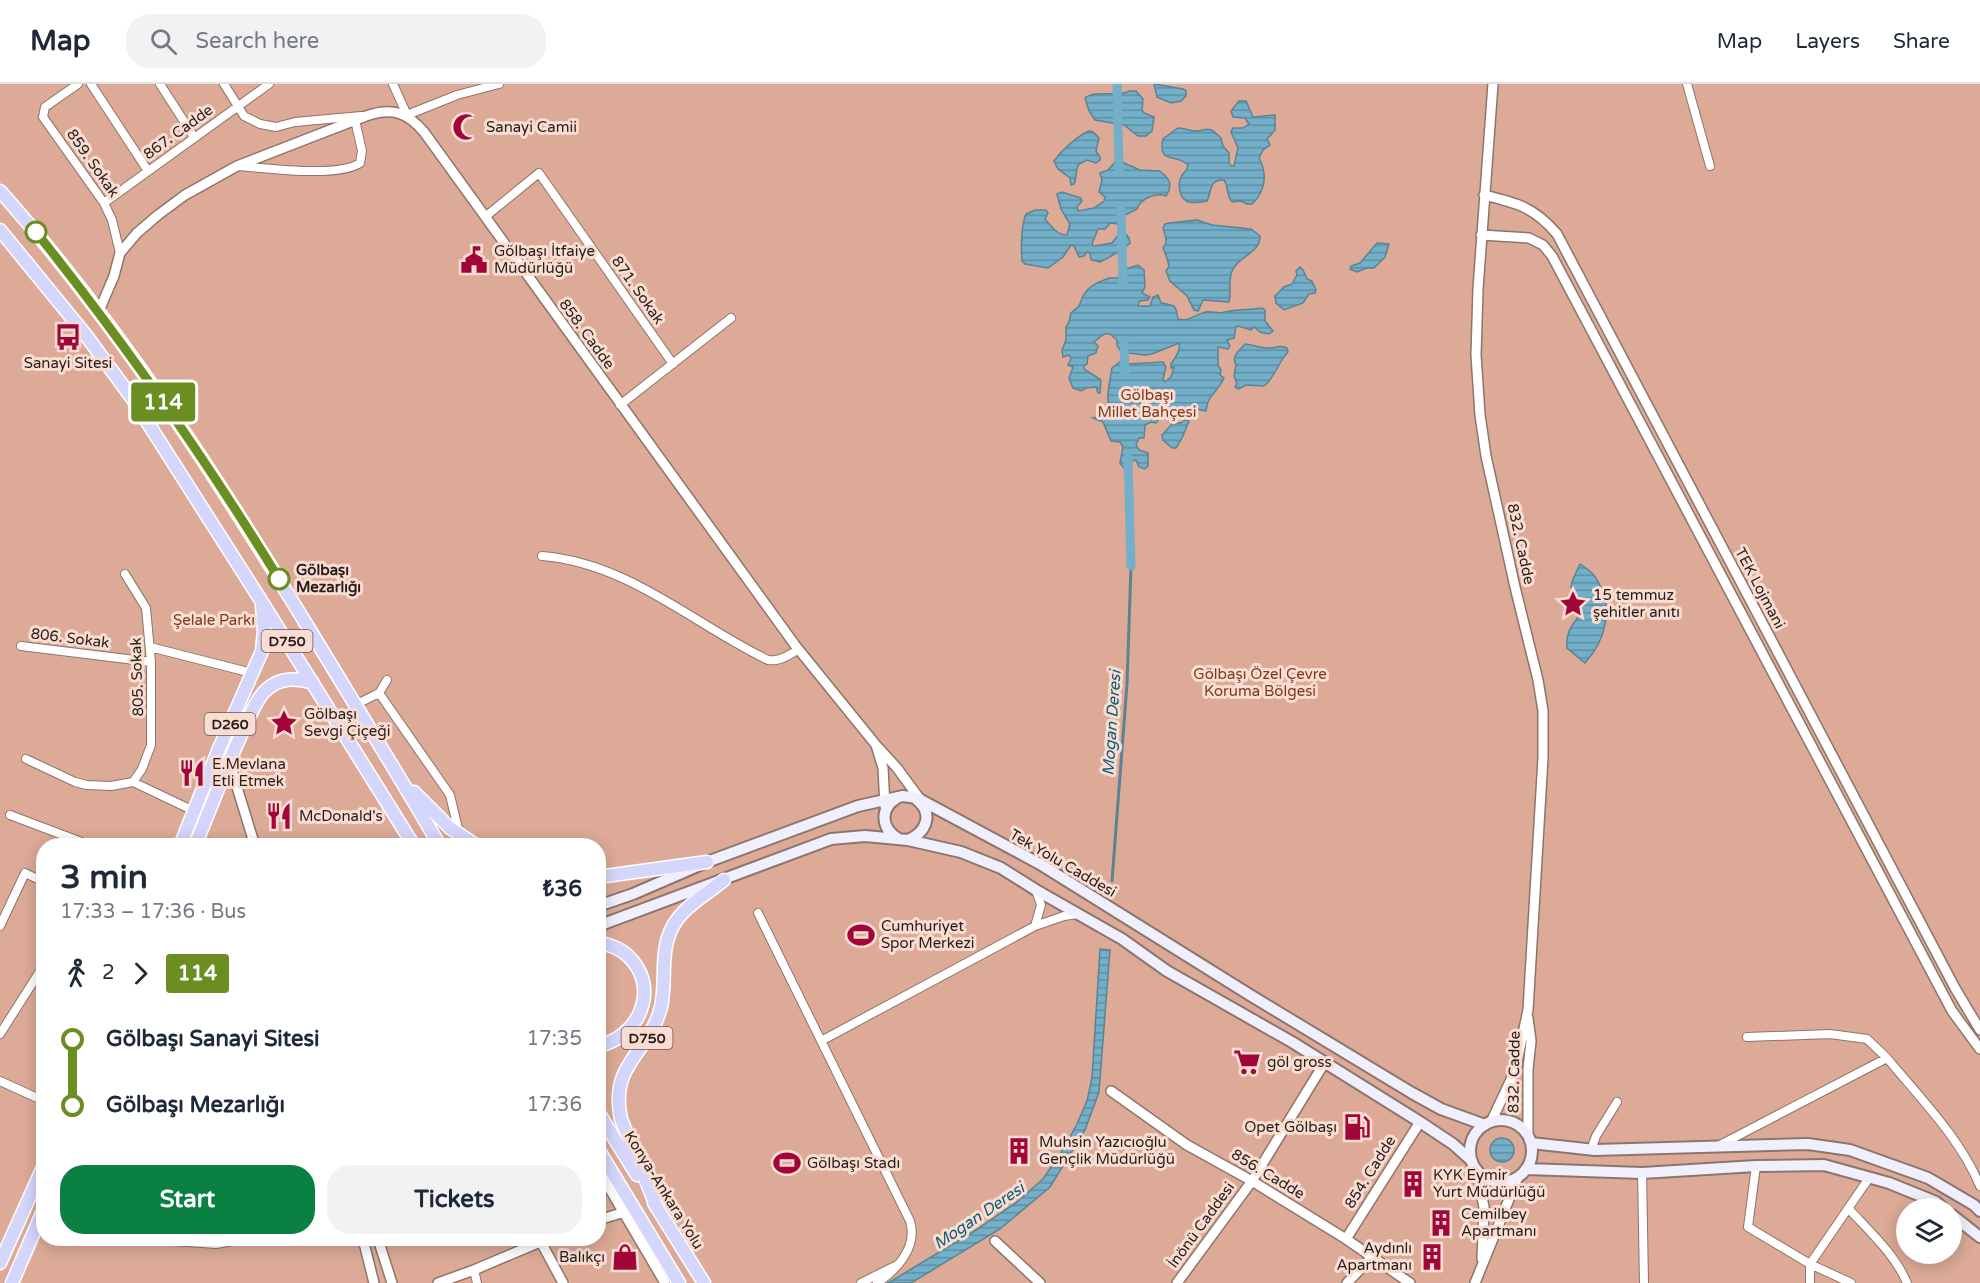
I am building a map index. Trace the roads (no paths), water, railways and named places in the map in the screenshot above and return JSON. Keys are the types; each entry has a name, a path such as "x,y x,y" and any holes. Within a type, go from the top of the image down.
{"highway":[{"name":"D750","path":"0,191 99,311 244,522 435,838"},
{"name":"D750","path":"0,230 79,327 132,398 261,598 409,838"},
{"name":"D260","path":"183,838 264,641 261,598"},
{"name":"D260","path":"198,838 229,761 265,690 278,682 291,678 313,683"},
{"path":"399,777 445,823 465,838"},
{"path":"606,876 707,862"},
{"name":"D750","path":"657,1208 621,1119 618,1092 628,1065 649,1036 659,1013 668,936 681,914 724,880"},
{"name":"D750","path":"606,945 621,951 634,963 642,981 644,997 638,1018 627,1033 606,1044"},
{"name":"Konya-Ankara Yolu","path":"606,1125 704,1283"},
{"path":"606,1162 679,1283"},
{"path":"0,1263 5,1238 36,1180"},
{"path":"12,1283 36,1237"}],"main road":[{"path":"606,903 707,862 858,807 885,800 897,798 919,801 927,817 924,828 917,836 904,839 888,830 884,816 887,806 897,798"},
{"name":"Tek Yolu Caddesi","path":"919,801 1040,864 1412,1093 1441,1109 1488,1123"},
{"path":"606,924 831,839 865,836 904,839 962,852 1001,868 1122,939 1167,971 1325,1062 1453,1143 1474,1165 1491,1180 1509,1181 1518,1178 1526,1170 1531,1161 1530,1139 1523,1129 1508,1121 1488,1123 1474,1137 1470,1153 1474,1165"},
{"path":"1530,1139 1591,1150 1808,1144 1850,1150 1928,1178 1974,1205 1980,1211"},
{"path":"1526,1170 1642,1173 1756,1166 1824,1165 1889,1183 1926,1198"},
{"path":"1962,1223 1980,1237"}],"street":[{"name":"859. Sokak","path":"78,84 45,107 43,117 104,202 112,220 120,253"},
{"path":"91,84 148,171"},
{"path":"160,84 194,137"},
{"path":"224,84 244,116 260,124 276,127 305,121 366,116"},
{"name":"867. Cadde","path":"104,202 269,84"},
{"path":"393,84 407,115"},
{"path":"99,311 116,270 120,253 137,233 185,195 237,166 366,116 386,111 407,115 457,95 499,84"},
{"name":"832. Cadde","path":"1488,1123 1515,1071 1527,1010 1543,711 1482,434 1476,354 1481,235 1493,84"},
{"path":"1687,84 1710,166"},
{"name":"858. Cadde","path":"407,115 423,132 798,650 897,768 919,801"},
{"path":"237,166 317,171 341,171 353,167 360,163 362,151 355,120"},
{"name":"871. Sokak","path":"485,217 539,173 673,364"},
{"name":"TEK Lojmani","path":"1484,195 1528,208 1544,219 1557,234 1972,1020 1980,1030"},
{"name":"TEK Lojmani","path":"1481,235 1529,238 1543,245 1552,256 1952,1011 1980,1049"},
{"path":"620,405 731,318"},
{"path":"542,556 567,558 647,589 768,660 774,662 798,650"},
{"name":"805. Sokak","path":"125,574 146,608 151,662 151,745 142,769 133,782"},
{"name":"806. Sokak","path":"21,646 151,662"},
{"path":"150,647 252,673"},
{"path":"355,705 379,693 387,680"},
{"path":"379,693 450,795 460,835"},
{"name":"858. Cadde","path":"876,745 883,768 884,816"},
{"path":"218,751 229,761 253,838"},
{"path":"26,759 75,782 111,786 133,782 194,811"},
{"path":"10,815 71,838"},
{"path":"0,926 25,873 36,878"},
{"path":"1035,926 1041,905 1036,890"},
{"path":"758,913 913,1229 906,1253 893,1272 877,1283"},
{"path":"821,1041 1035,926 1064,916 1079,914"},
{"path":"0,1034 36,977"},
{"name":"832. Cadde","path":"1527,1010 1531,1041 1528,1069 1530,1139"},
{"path":"1747,1037 1830,1034 1867,1039 1887,1058 1953,1139 1975,1173 1980,1186"},
{"path":"1717,1146 1887,1058"},
{"name":"İnönü Caddesi","path":"1177,1283 1252,1181 1325,1062"},
{"path":"0,1081 36,1097"},
{"name":"856. Cadde","path":"1111,1091 1187,1145 1252,1181 1346,1239 1410,1283"},
{"path":"1591,1150 1596,1136 1617,1102"},
{"name":"854. Cadde","path":"1346,1239 1420,1122"},
{"path":"1474,1165 1483,1198 1485,1219 1481,1270"},
{"path":"1756,1166 1748,1227 1810,1264 1851,1283"},
{"path":"1642,1173 1644,1283"},
{"path":"1475,1283 1518,1178"},
{"path":"1810,1283 1810,1264 1869,1178"},
{"path":"606,1182 665,1283"},
{"path":"1848,1208 1893,1257 1901,1268 1907,1283"},
{"path":"606,1218 625,1212"},
{"path":"995,1241 1040,1283"},
{"path":"365,1246 374,1283"},
{"path":"380,1246 392,1283"},
{"path":"438,1283 530,1246"},
{"path":"547,1246 563,1283"},
{"path":"1347,1283 1372,1257"},
{"path":"861,1283 897,1264"},
{"path":"474,1270 477,1283"}],"water":[{"path":"1154,84 1183,89 1186,91 1186,96 1181,101 1171,103 1157,97"},
{"path":"1136,91 1143,99 1144,113 1154,117 1152,131 1146,136 1138,136 1124,125 1095,120 1085,98 1095,94 1119,94"},
{"path":"1239,101 1246,101 1253,117 1275,115 1275,130 1267,139 1270,145 1263,150 1259,158 1264,170 1264,182 1260,194 1252,204 1241,201 1232,202 1227,185 1224,180 1219,180 1213,184 1207,201 1194,203 1187,201 1182,196 1179,184 1188,165 1165,155 1162,147 1163,139 1178,128 1193,131 1210,129 1221,138 1223,146 1229,153 1229,163 1234,166 1238,148 1231,132 1233,128 1243,128 1249,124 1245,118 1233,117 1231,111"},
{"path":"1089,131 1099,138 1096,151 1100,160 1096,163 1087,160 1079,164 1075,182 1071,185 1070,178 1058,169 1054,161 1070,144"},
{"path":"1117,160 1140,170 1160,171 1169,182 1166,196 1149,197 1141,202 1137,209 1125,215 1118,224 1110,223 1105,229 1098,229 1092,244 1094,246 1112,243 1118,235 1127,235 1130,243 1100,262 1091,260 1090,253 1087,252 1084,256 1079,257 1074,246 1071,245 1063,257 1048,268 1025,264 1022,261 1022,243 1026,214 1035,210 1046,210 1048,213 1045,219 1049,224 1057,232 1067,235 1070,224 1061,209 1057,194 1062,192 1081,198 1082,201 1077,207 1078,211 1094,208 1104,201 1105,197 1099,192 1102,180 1100,173 1108,170"},
{"path":"1197,220 1212,225 1251,229 1260,236 1254,250 1233,269 1230,278 1229,302 1203,300 1198,311 1194,310 1187,296 1170,281 1166,271 1169,266 1163,248 1166,241 1163,228 1165,224"},
{"path":"1377,243 1389,244 1385,257 1374,268 1357,272 1350,269 1351,266 1360,263"},
{"path":"1138,265 1144,270 1145,287 1142,293 1150,297 1148,300 1139,301 1138,306 1150,306 1153,297 1158,295 1161,303 1174,306 1178,319 1182,320 1206,312 1220,313 1262,308 1265,310 1265,321 1273,331 1269,334 1260,332 1254,327 1251,330 1236,327 1234,338 1227,340 1230,346 1228,349 1218,347 1218,365 1221,370 1220,375 1224,378 1208,401 1206,411 1191,408 1164,412 1156,423 1151,422 1145,425 1144,438 1139,438 1136,445 1139,450 1148,453 1148,466 1145,469 1139,467 1136,460 1132,461 1129,469 1124,468 1120,463 1123,447 1120,442 1111,441 1103,422 1093,418 1102,416 1109,408 1108,393 1112,368 1121,361 1128,364 1163,362 1166,367 1163,379 1165,382 1171,377 1174,367 1171,368 1171,364 1176,357 1179,343 1144,355 1121,352 1117,340 1110,334 1104,334 1094,342 1098,346 1096,353 1088,356 1087,364 1084,366 1084,369 1101,380 1100,393 1096,387 1081,391 1073,388 1069,378 1073,367 1068,365 1071,359 1069,355 1063,357 1062,350 1071,313 1079,306 1088,289 1109,278 1118,278 1126,269"},
{"path":"1300,267 1307,279 1312,281 1315,293 1309,294 1303,303 1284,310 1276,303 1275,296 1284,287 1292,284 1297,275 1296,271"},
{"path":"1245,344 1265,348 1281,346 1287,348 1288,352 1264,386 1246,385 1239,389 1235,387 1237,384 1234,376 1235,356"},
{"path":"1185,420 1189,421 1182,438 1176,448 1172,448 1163,440 1162,435 1173,423 1181,423"},
{"path":"1580,564 1596,577 1602,591 1606,613 1603,634 1585,663 1567,648 1570,629 1581,612 1578,598 1571,587"},
{"path":"1100,949 1110,950 1099,1092 1085,1130 1050,1187 1000,1229 911,1283 888,1283 976,1230 1018,1201 1043,1179 1064,1148 1087,1101 1092,1078"},
{"path":"1502,1138 1507,1139 1513,1145 1513,1155 1507,1161 1502,1162 1497,1161 1491,1155 1490,1150 1491,1145 1497,1139"}],"waterway":[{"path":"1117,84 1119,171"},
{"path":"1121,209 1123,285"},
{"path":"1124,341 1125,375"},
{"path":"1128,458 1131,566"},
{"name":"Mogan Deresi","path":"1112,881 1127,684 1131,566"}],"place":[{"name":"Sanayi Camii","path":"466,127"},
{"name":"Gölbaşı İtfaiye Müdürlüğü","path":"474,260"},
{"name":"Sanayi Sitesi","path":"68,337"},
{"name":"Gölbaşı Mezarlığı","path":"279,579"},
{"name":"15 temmuz şehitler anıtı","path":"1573,604"},
{"name":"Gölbaşı Sevgi Çiçeği","path":"284,723"},
{"name":"E.Mevlana Etli Etmek","path":"192,773"},
{"name":"McDonald's","path":"279,816"},
{"name":"Cumhuriyet Spor Merkezi","path":"861,935"},
{"name":"göl gross","path":"1247,1062"},
{"name":"Opet Gölbaşı","path":"1357,1127"},
{"name":"Muhsin Yazıcıoğlu Gençlik Müdürlüğü","path":"1019,1151"},
{"name":"Gölbaşı Stadı","path":"787,1163"},
{"name":"KYK Eymir Yurt Müdürlüğü","path":"1413,1184"},
{"name":"Cemilbey Apartmanı","path":"1441,1223"},
{"name":"Balıkçı","path":"625,1257"},
{"name":"Aydınlı Apartmanı","path":"1432,1257"}],"park label":[{"name":"Gölbaşı Millet Bahçesi","path":"1147,404"},
{"name":"Şelale Parkı","path":"214,620"},
{"name":"Gölbaşı Özel Çevre Koruma Bölgesi","path":"1260,682"}]}
